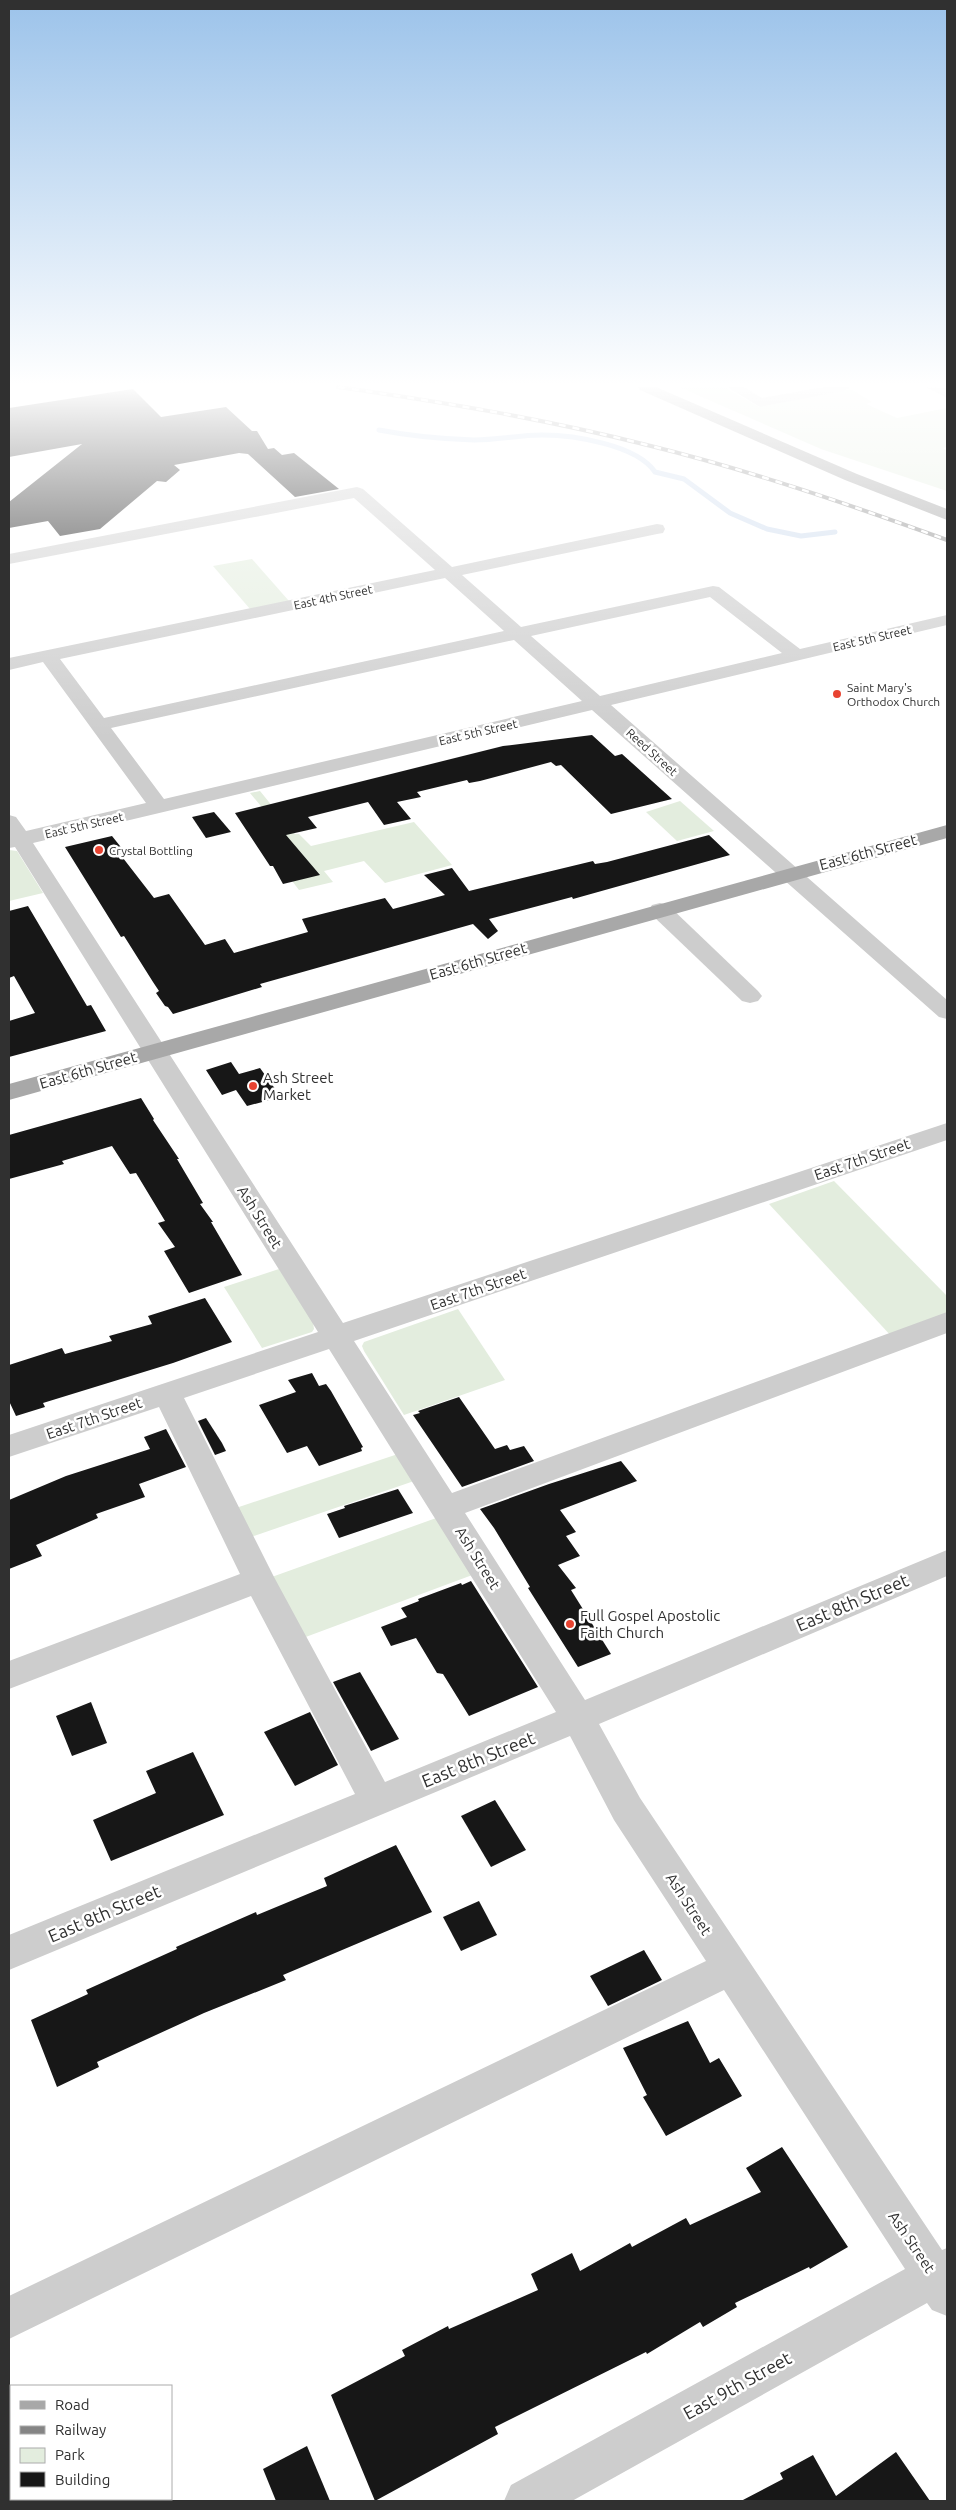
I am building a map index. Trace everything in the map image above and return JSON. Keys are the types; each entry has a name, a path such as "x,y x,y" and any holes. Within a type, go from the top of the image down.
{"highway":[{"path":"920,504 947,515"}],"main road":[{"name":"East 6th Street","path":"9,1092 947,831"}],"street":[{"name":"Reed Street","path":"9,559 294,504"},
{"name":"Reed Street","path":"371,504 947,1012"},
{"name":"East 4th Street","path":"9,664 657,529"},
{"path":"98,725 713,591 797,656"},
{"name":"East 5th Street","path":"13,834 160,807 947,620"},
{"path":"48,656 160,807"},
{"name":"Ash Street","path":"13,834 155,1051 335,1337 446,1508 578,1718 627,1809 730,1968 943,2280"},
{"path":"660,910 750,996"},
{"name":"East 7th Street","path":"9,1446 947,1131"},
{"path":"446,1508 947,1322"},
{"path":"167,1393 259,1580 376,1800"},
{"name":"East 8th Street","path":"9,1953 578,1718 947,1562"},
{"path":"9,1675 259,1580"},
{"path":"9,2318 730,1968"},
{"name":"East 9th Street","path":"527,2501 943,2280"}],"green space":[{"path":"252,559 289,601 250,609 213,566"},
{"path":"260,791 295,834 299,834 311,846 414,822 452,865 385,883 364,861 324,871 333,882 299,890 279,864 304,858 250,793"},
{"path":"680,801 714,831 677,841 646,812"},
{"path":"9,850 17,851 43,893 9,901"},
{"path":"834,1181 947,1296 947,1318 893,1338 769,1204"},
{"path":"279,1269 313,1322 314,1329 312,1332 262,1348 224,1287"},
{"path":"458,1309 505,1380 404,1415 364,1351 362,1346 364,1342"},
{"path":"398,1454 417,1480 248,1538 233,1509"},
{"path":"439,1517 475,1574 303,1638 269,1578"}],"building":[{"path":"9,504 130,504 100,529 60,536 48,521 9,528"},
{"path":"592,735 615,756 622,754 672,799 611,814 561,765 556,766 551,762 480,781 469,783 467,780 417,792 421,797 397,802 411,819 384,825 368,802 308,817 317,828 286,835 320,875 283,884 273,866 270,866 235,813 503,746"},
{"path":"214,812 231,832 206,838 192,817"},
{"path":"709,835 730,855 573,899 572,897 489,919 498,931 488,939 473,924 260,984 262,987 173,1014 156,993 159,991 124,936 121,937 65,847 112,836 128,856 123,858 154,898 169,894 205,945 225,939 234,953 308,932 302,919 385,898 393,909 445,895 424,875 452,868 469,891 593,861 595,864 607,862"},
{"path":"28,906 87,1006 91,1005 106,1031 9,1057 9,1021 35,1013 14,976 9,978 9,911"},
{"path":"231,1062 239,1074 260,1068 281,1097 247,1106 236,1090 222,1095 206,1070"},
{"path":"141,1098 179,1159 177,1159 203,1203 200,1204 213,1222 211,1222 242,1275 189,1293 164,1251 175,1247 158,1223 165,1221 136,1173 130,1174 112,1146 62,1161 64,1164 9,1179 9,1135"},
{"path":"205,1298 232,1342 173,1363 43,1403 45,1407 16,1416 9,1401 9,1365 62,1348 65,1354 112,1341 109,1336 152,1324 148,1316"},
{"path":"312,1373 319,1386 326,1384 331,1391 363,1447 361,1448 362,1451 319,1466 307,1446 287,1453 259,1405 296,1392 288,1380"},
{"path":"459,1397 495,1449 507,1445 510,1450 524,1446 534,1461 462,1487 413,1415 420,1413 418,1411"},
{"path":"206,1418 226,1451 215,1455 198,1421"},
{"path":"166,1429 186,1467 139,1484 145,1497 96,1514 98,1518 36,1545 42,1556 9,1569 9,1500 66,1476 150,1449 144,1437"},
{"path":"621,1461 637,1481 560,1510 576,1532 566,1536 580,1556 558,1565 576,1588 571,1590 611,1654 578,1667 528,1588 530,1587 494,1528 480,1509"},
{"path":"398,1489 413,1513 339,1538 327,1514 345,1508 344,1506"},
{"path":"471,1581 538,1687 469,1716 443,1674 437,1673 416,1638 391,1646 381,1627 407,1617 401,1608 419,1601 418,1599"},
{"path":"360,1672 399,1739 371,1751 333,1682"},
{"path":"91,1702 107,1743 72,1756 56,1716"},
{"path":"310,1712 338,1765 295,1786 264,1732"},
{"path":"193,1752 224,1815 111,1861 93,1820 156,1793 146,1771"},
{"path":"495,1800 526,1850 491,1867 461,1816"},
{"path":"396,1845 432,1912 283,1975 286,1980 204,2013 97,2062 99,2067 57,2087 31,2020 88,1994 86,1990 177,1949 176,1947 256,1912 257,1915 327,1886 324,1878"},
{"path":"479,1901 497,1935 461,1951 443,1917"},
{"path":"644,1950 662,1980 608,2006 590,1976"},
{"path":"688,2021 710,2063 719,2058 742,2096 666,2136 643,2097 647,2095 623,2048"},
{"path":"782,2147 848,2247 810,2269 809,2267 735,2303 737,2307 703,2327 700,2322 647,2354 646,2352 495,2427 498,2434 375,2501 331,2395 405,2356 402,2350 448,2326 449,2329 538,2290 531,2274 572,2253 580,2271 630,2243 632,2247 686,2218 690,2225 761,2192 746,2168"},
{"path":"307,2446 330,2501 276,2501 263,2469"},
{"path":"896,2452 930,2501 741,2501 783,2479 780,2473 813,2455 836,2496"}],"waterway":[{"path":"718,504 730,513 767,529 801,536 835,532"}],"railway":[{"path":"846,504 947,540"}],"place":[{"name":"Saint Mary's Orthodox Church","path":"837,694"},
{"name":"Crystal Bottling","path":"99,850"},
{"name":"Ash Street Market","path":"253,1086"},
{"name":"Full Gospel Apostolic Faith Church","path":"570,1624"}]}
